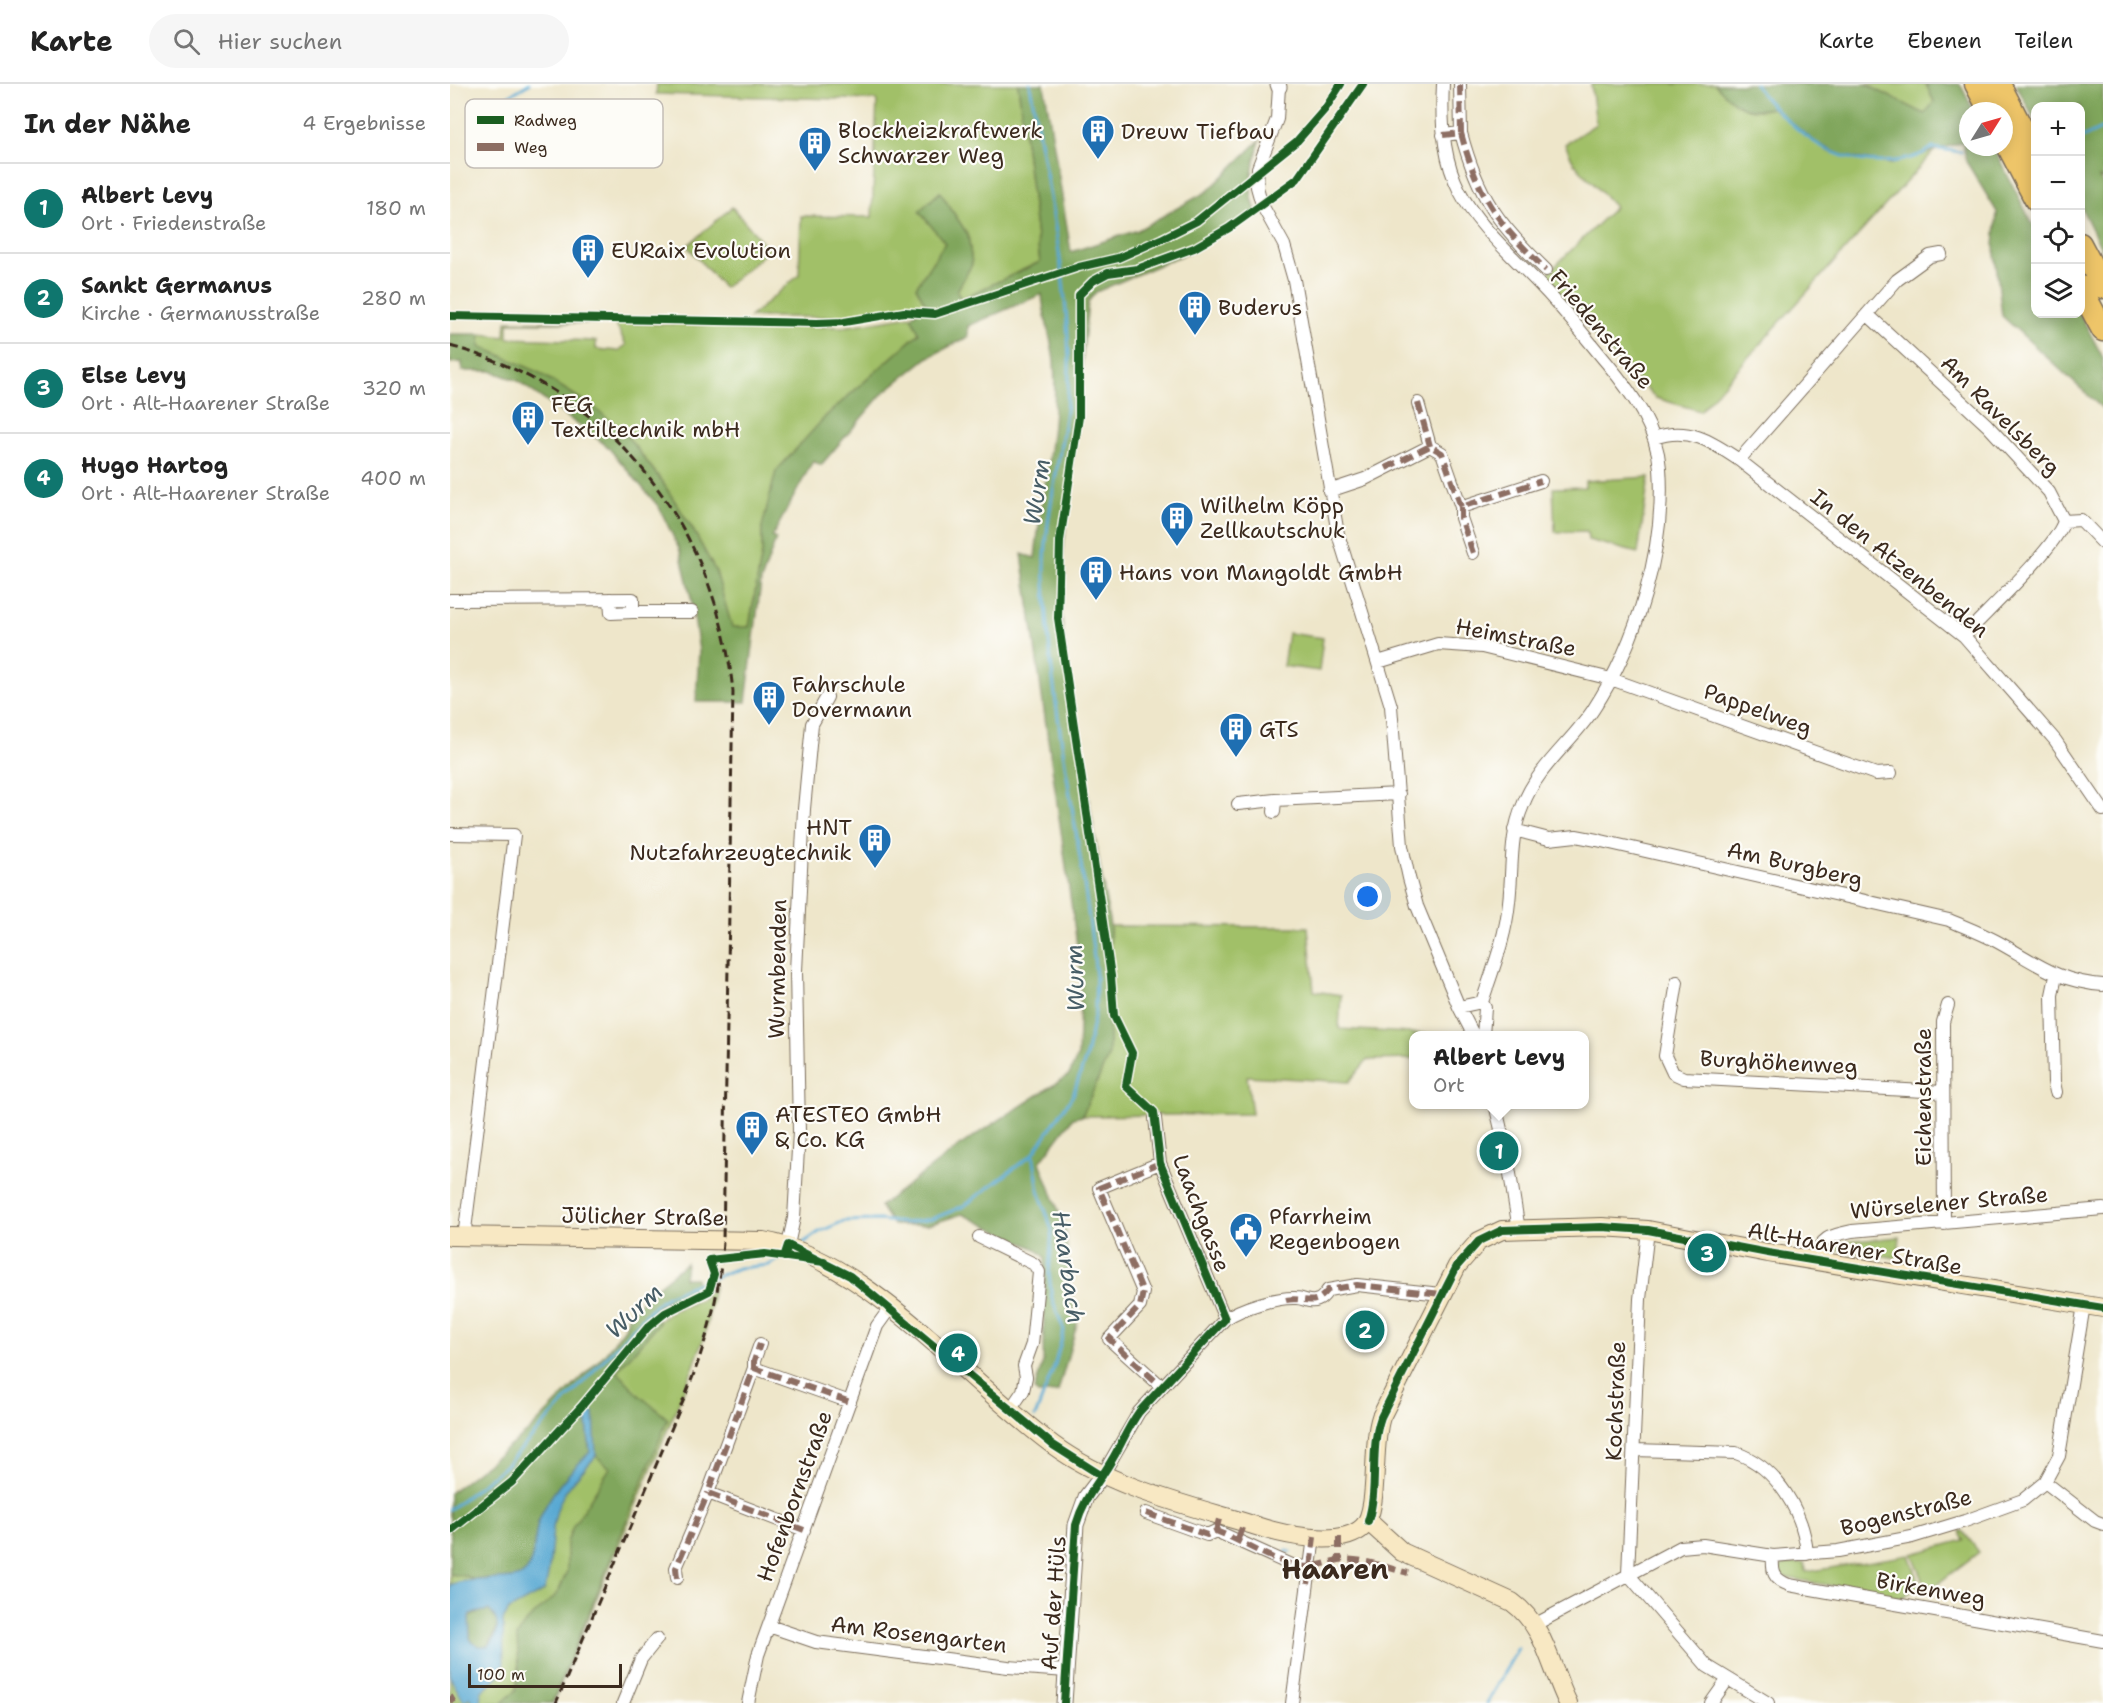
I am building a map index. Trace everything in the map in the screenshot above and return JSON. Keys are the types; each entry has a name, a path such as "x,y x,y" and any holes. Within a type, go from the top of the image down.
{"highway":[{"path":"1976,84 1995,99"},
{"path":"2013,140 2031,152"},
{"path":"2013,142 2031,187"},
{"path":"2085,253 2103,287"},
{"path":"2085,296 2103,330"}],"main road":[{"name":"Alt-Haarener Straße","path":"1368,1521 1373,1506 1375,1433 1441,1294 1457,1266 1479,1241 1496,1232 1602,1227 1648,1230 2103,1308"},
{"name":"Jülicher Straße","path":"455,1238 763,1241 794,1248 824,1262 850,1276 890,1308"},
{"path":"890,1308 1053,1445 1102,1476 1241,1531 1314,1537 1346,1536 1354,1533 1368,1521 1402,1552 1512,1602 1536,1624 1568,1703"}],"street":[{"name":"Friedenstraße","path":"1443,84 1443,135 1448,163 1472,216 1556,302 1623,382 1640,408 1654,438 1660,466 1660,526 1655,556 1646,591 1611,679 1592,711 1534,780 1514,830 1510,901 1505,927 1482,1002 1485,1008 1483,1031"},
{"name":"Friedenstraße","path":"1460,84 1461,133 1472,172 1486,202 1507,231 1545,270"},
{"path":"1279,86 1277,119 1258,168 1257,187 1262,205 1284,245 1294,280 1338,534 1391,706 1402,846 1409,878 1417,906 1459,1007 1472,1031"},
{"path":"1443,135 1461,133"},
{"path":"1739,460 1897,280 1916,264 1930,256 1941,254"},
{"name":"Am Ravelsberg","path":"1867,314 1987,425 2049,492 2064,521"},
{"path":"1418,402 1430,439 1430,446"},
{"name":"In den Atzenbenden","path":"1654,438 1686,432 1707,438 1739,460 1964,636 2055,740 2103,810"},
{"path":"1329,491 1365,479 1430,446"},
{"path":"1430,446 1442,453 1461,507 1461,518 1473,553"},
{"path":"1461,507 1541,481"},
{"path":"1964,636 2045,550 2061,531 2064,521 2080,520 2103,543"},
{"path":"450,600 633,599 633,612 692,612"},
{"name":"Heimstraße","path":"1378,662 1424,647 1453,643 1482,647 1611,679"},
{"name":"Pappelweg","path":"1611,679 1876,774 1891,773"},
{"name":"Wurmbenden","path":"794,1248 799,1142 796,981 803,819 812,724 827,697"},
{"path":"1238,804 1274,806 1399,794"},
{"name":"Am Burgberg","path":"1514,830 1549,839 1576,836 1598,840 1949,920 1996,941 2056,976 2081,984 2103,985"},
{"path":"450,834 514,835 455,1238"},
{"path":"2056,976 2052,995 2056,1092"},
{"name":"Burghöhenweg","path":"1677,982 1665,1056 1667,1065 1673,1073 1684,1078 1943,1092"},
{"path":"1459,1007 1482,1002"},
{"name":"Eichenstraße","path":"1944,1224 1943,1022 1948,1005"},
{"path":"1496,1109 1507,1155 1519,1230"},
{"name":"Laachgasse","path":"1155,1118 1160,1164 1225,1319"},
{"path":"1160,1164 1099,1188 1143,1292 1140,1306 1109,1340 1162,1387"},
{"name":"Würselener Straße","path":"1815,1260 1820,1242 1831,1235 2103,1209"},
{"name":"Kochstraße","path":"1628,1574 1640,1299 1648,1230"},
{"path":"979,1237 1034,1264 1038,1272 1032,1344 1024,1366 1026,1377 1023,1391 1010,1410"},
{"path":"1102,1476 1129,1427 1162,1387 1225,1319 1249,1307 1297,1298 1309,1302 1315,1301 1321,1299 1328,1290 1357,1285 1414,1289 1441,1294"},
{"name":"Bogenstraße","path":"1536,1624 1681,1547 1693,1544 1773,1556 1878,1545 1946,1527 2023,1500 2044,1482 2059,1456 2084,1305"},
{"name":"Hofenbornstraße","path":"748,1703 758,1654 877,1326 890,1308"},
{"path":"677,1578 676,1568 708,1492 754,1368 760,1344"},
{"path":"754,1368 850,1402"},
{"path":"1634,1450 1736,1453 1750,1459 1779,1485 1796,1510 1806,1535 1807,1554"},
{"name":"Auf der Hüls","path":"1064,1703 1076,1525 1086,1497 1102,1476"},
{"path":"2044,1482 2095,1521 2103,1524"},
{"path":"708,1492 804,1530"},
{"path":"1146,1513 1207,1535 1218,1523"},
{"path":"1241,1531 1245,1546 1294,1566 1310,1567"},
{"path":"1292,1703 1314,1537"},
{"name":"Birkenweg","path":"1773,1556 1772,1572 1779,1581 1789,1585 2103,1641"},
{"path":"1628,1574 1707,1666 1768,1703"},
{"name":"Am Rosengarten","path":"769,1626 816,1642 1008,1667 1066,1671"},
{"path":"623,1703 641,1659 657,1639"},
{"path":"1712,1703 1728,1679"}],"green space":[{"path":"657,84 1018,84 1040,262 961,299 957,291 972,264 968,235 940,193 946,243 916,287 926,304 838,317 750,317 799,275 801,216 872,217 877,100 656,94"},
{"path":"1018,84 1044,84 1071,252 1138,230 1208,191 1260,140 1251,185 1253,203 1257,212 1194,250 1096,292 1088,302 1062,563 1061,606 1066,664 1110,926 1109,1054 1082,1116 1073,1118 1040,1162 1065,1228 1077,1324 1058,1392 1038,1394 1034,1390 1043,1362 1045,1257 1036,1249 962,1214 928,1225 893,1225 880,1206 965,1142 1069,1075 1078,1055 1081,974 1022,554 1035,558 1054,411 1054,362 1042,294 968,326 968,337 927,358 882,394 821,465 813,461 772,537 776,539 761,581 746,702 696,702 699,651 691,598 680,551 659,507 607,446 518,381 491,371 462,371 462,362 450,363 450,334 481,334 480,346 538,372 595,408 624,432 661,480 692,528 716,572 732,627 749,627 762,553 762,527 776,471 826,416 919,333 911,316 926,304 916,287 945,243 919,211 940,192 968,235 972,264 957,291 961,299 1040,262"},
{"path":"1591,84 1715,84 1740,106 1754,110 1772,108 1829,152 1891,164 1934,151 1700,411 1656,398 1597,339 1545,276 1615,207 1574,163 1565,144 1596,124"},
{"path":"1715,84 1865,84 1925,114 1934,102 1926,84 1960,84 1969,102 1959,102 1959,143 1891,164 1843,156 1818,144 1772,108 1754,110 1740,106"},
{"path":"1865,84 1926,84 1934,102 1925,115"},
{"path":"2016,84 2103,84 2103,179 2099,178 2103,185 2103,252 2085,215 2085,102 2031,102 2031,113"},
{"path":"1965,156 1998,156 2031,221 2031,318 2082,318 2103,358 2103,409 2002,316 1994,246 1997,212"},
{"path":"732,207 769,250 724,288 687,246"},
{"path":"911,316 919,333 826,416 762,527 762,553 749,628 732,628 716,572 692,528 661,480 624,432 479,346 481,334 505,337 506,321 843,327","holes":["508,323 615,323 626,345 618,351 596,349 596,341 508,338"]},
{"path":"1649,477 1638,553 1588,540 1587,531 1555,532 1553,488 1585,487 1585,481"},
{"path":"1288,633 1323,638 1319,671 1283,666"},
{"path":"1110,926 1308,927 1314,991 1341,995 1339,1029 1409,1033 1409,1059 1367,1060 1349,1082 1247,1076 1252,1114 1082,1116 1109,1054"},
{"path":"1900,1237 1898,1258 1832,1249 1833,1245 1842,1242"},
{"path":"686,1263 684,1278 696,1278 697,1288 703,1292 671,1308 667,1300 654,1311 659,1323 617,1371 639,1395 668,1419 552,1703 502,1703 516,1690 519,1668 517,1637 524,1624 558,1593 567,1571 567,1542 573,1526 610,1468 596,1456 592,1421 582,1415 587,1422 590,1453 553,1494 538,1523 529,1565 522,1575 511,1579 471,1579 450,1574 450,1493 529,1431 604,1355 625,1328 629,1314 649,1293"},
{"path":"714,1287 705,1334 692,1371 553,1703 450,1703 450,1524 668,1313 700,1300"},
{"path":"1960,1531 1963,1531 1979,1552 1928,1591 1912,1554 1964,1540"},
{"path":"1909,1555 1921,1586 1901,1598 1788,1578 1780,1575 1779,1568 1784,1564 1805,1563 1806,1572"},
{"path":"489,1610 498,1621 498,1626 488,1646 478,1646 470,1639 469,1617"}],"water":[{"path":"594,1412 596,1456 570,1486 558,1507 544,1591 509,1610 503,1620 504,1671 481,1692 480,1703 474,1703 470,1697 464,1701 450,1677 450,1585 458,1582 517,1577 526,1571 532,1558 542,1512 553,1493 590,1452 587,1422 582,1415","holes":["489,1610 497,1623 495,1637 489,1646 478,1646 470,1639 470,1614"]}],"waterway":[{"path":"503,99 529,84"},
{"name":"Wurm","path":"799,1246 819,1232 844,1221 879,1220 905,1223 932,1219 964,1206 1033,1154 1073,1095 1086,1057 1095,1012 1096,976 1090,927 1053,681 1048,632 1045,554 1066,414 1069,357 1064,289 1030,84"},
{"path":"1755,84 1768,102 1800,131 1821,146 1842,156 1882,162 1909,158 1932,148 1959,152"},
{"path":"2085,137 2103,128"},
{"name":"Haarbach","path":"1033,1154 1039,1191 1052,1230 1049,1274 1052,1299 1064,1330 1055,1364 1035,1417"},
{"name":"Wurm","path":"450,1509 504,1467 653,1307 667,1296 739,1268 769,1265 787,1255"},
{"name":"Haarbach","path":"1286,1551 1291,1552"},
{"name":"Haarbach","path":"1487,1703 1518,1648"}],"railway":[{"path":"450,346 508,366 560,395 607,431 646,474 679,522 705,575 723,632 733,692 723,1241 719,1281 706,1338 686,1394 556,1703"}],"marked path":[{"path":"1443,135 1461,133 1460,84"},
{"path":"1461,133 1475,175 1492,208 1515,238 1546,270"},
{"path":"1418,403 1430,446"},
{"path":"1386,468 1430,446 1442,453 1461,507 1541,481"},
{"path":"1461,507 1461,518 1473,553"},
{"path":"1160,1163 1099,1188 1143,1292 1140,1306 1109,1339 1162,1387"},
{"path":"1286,1300 1318,1299 1328,1290 1357,1285 1441,1294"},
{"path":"754,1368 760,1344"},
{"path":"804,1530 708,1493 754,1368 850,1402"},
{"path":"677,1578 676,1568 708,1493"},
{"path":"1146,1513 1207,1535 1216,1531 1293,1565 1311,1566 1347,1559 1408,1573"},
{"path":"1216,1531 1220,1515"},
{"path":"1238,1539 1244,1522"},
{"path":"1308,1584 1314,1537"},
{"path":"1339,1537 1339,1560"},
{"path":"450,1696 454,1703"}],"cycle path":[{"path":"450,316 817,323 844,322 904,312 935,314 1079,267 1118,258 1197,221 1297,141 1325,109 1341,84"},
{"path":"1064,1703 1076,1525 1079,1515 1139,1412 1225,1319 1160,1163 1154,1112 1126,1086 1132,1053 1114,1016 1111,976 1058,618 1060,541 1079,417 1079,295 1093,281 1108,273 1137,269 1194,248 1229,228 1297,179 1363,84"},
{"path":"1368,1521 1373,1495 1375,1443 1381,1417 1457,1266 1479,1241 1502,1230 1602,1227 1648,1230 1768,1253 2103,1308"},
{"path":"784,1257 788,1245 850,1276 1053,1445 1102,1476"},
{"path":"450,1531 512,1482 581,1407 648,1327 665,1313 709,1291 714,1274 709,1260 765,1254 824,1262"}],"place":[{"name":"Dreuw Tiefbau","path":"1098,160"},
{"name":"Blockheizkraftwerk Schwarzer Weg","path":"815,172"},
{"name":"EURaix Evolution","path":"588,279"},
{"name":"Buderus","path":"1195,336"},
{"name":"FEG Textiltechnik mbH","path":"528,446"},
{"name":"Wilhelm Köpp Zellkautschuk","path":"1177,547"},
{"name":"Hans von Mangoldt GmbH","path":"1096,601"},
{"name":"Fahrschule Dovermann","path":"769,726"},
{"name":"GTS","path":"1236,758"},
{"name":"HNT Nutzfahrzeugtechnik","path":"875,869"},
{"name":"Albert Levy","path":"1499,1151"},
{"name":"ATESTEO GmbH & Co. KG","path":"752,1156"},
{"name":"Else Levy","path":"1707,1253"},
{"name":"Pfarrheim Regenbogen","path":"1246,1258"},
{"name":"Sankt Germanus","path":"1365,1330"},
{"name":"Hugo Hartog","path":"958,1353"}],"district":[{"name":"Haaren","path":"1335,1569"}]}
